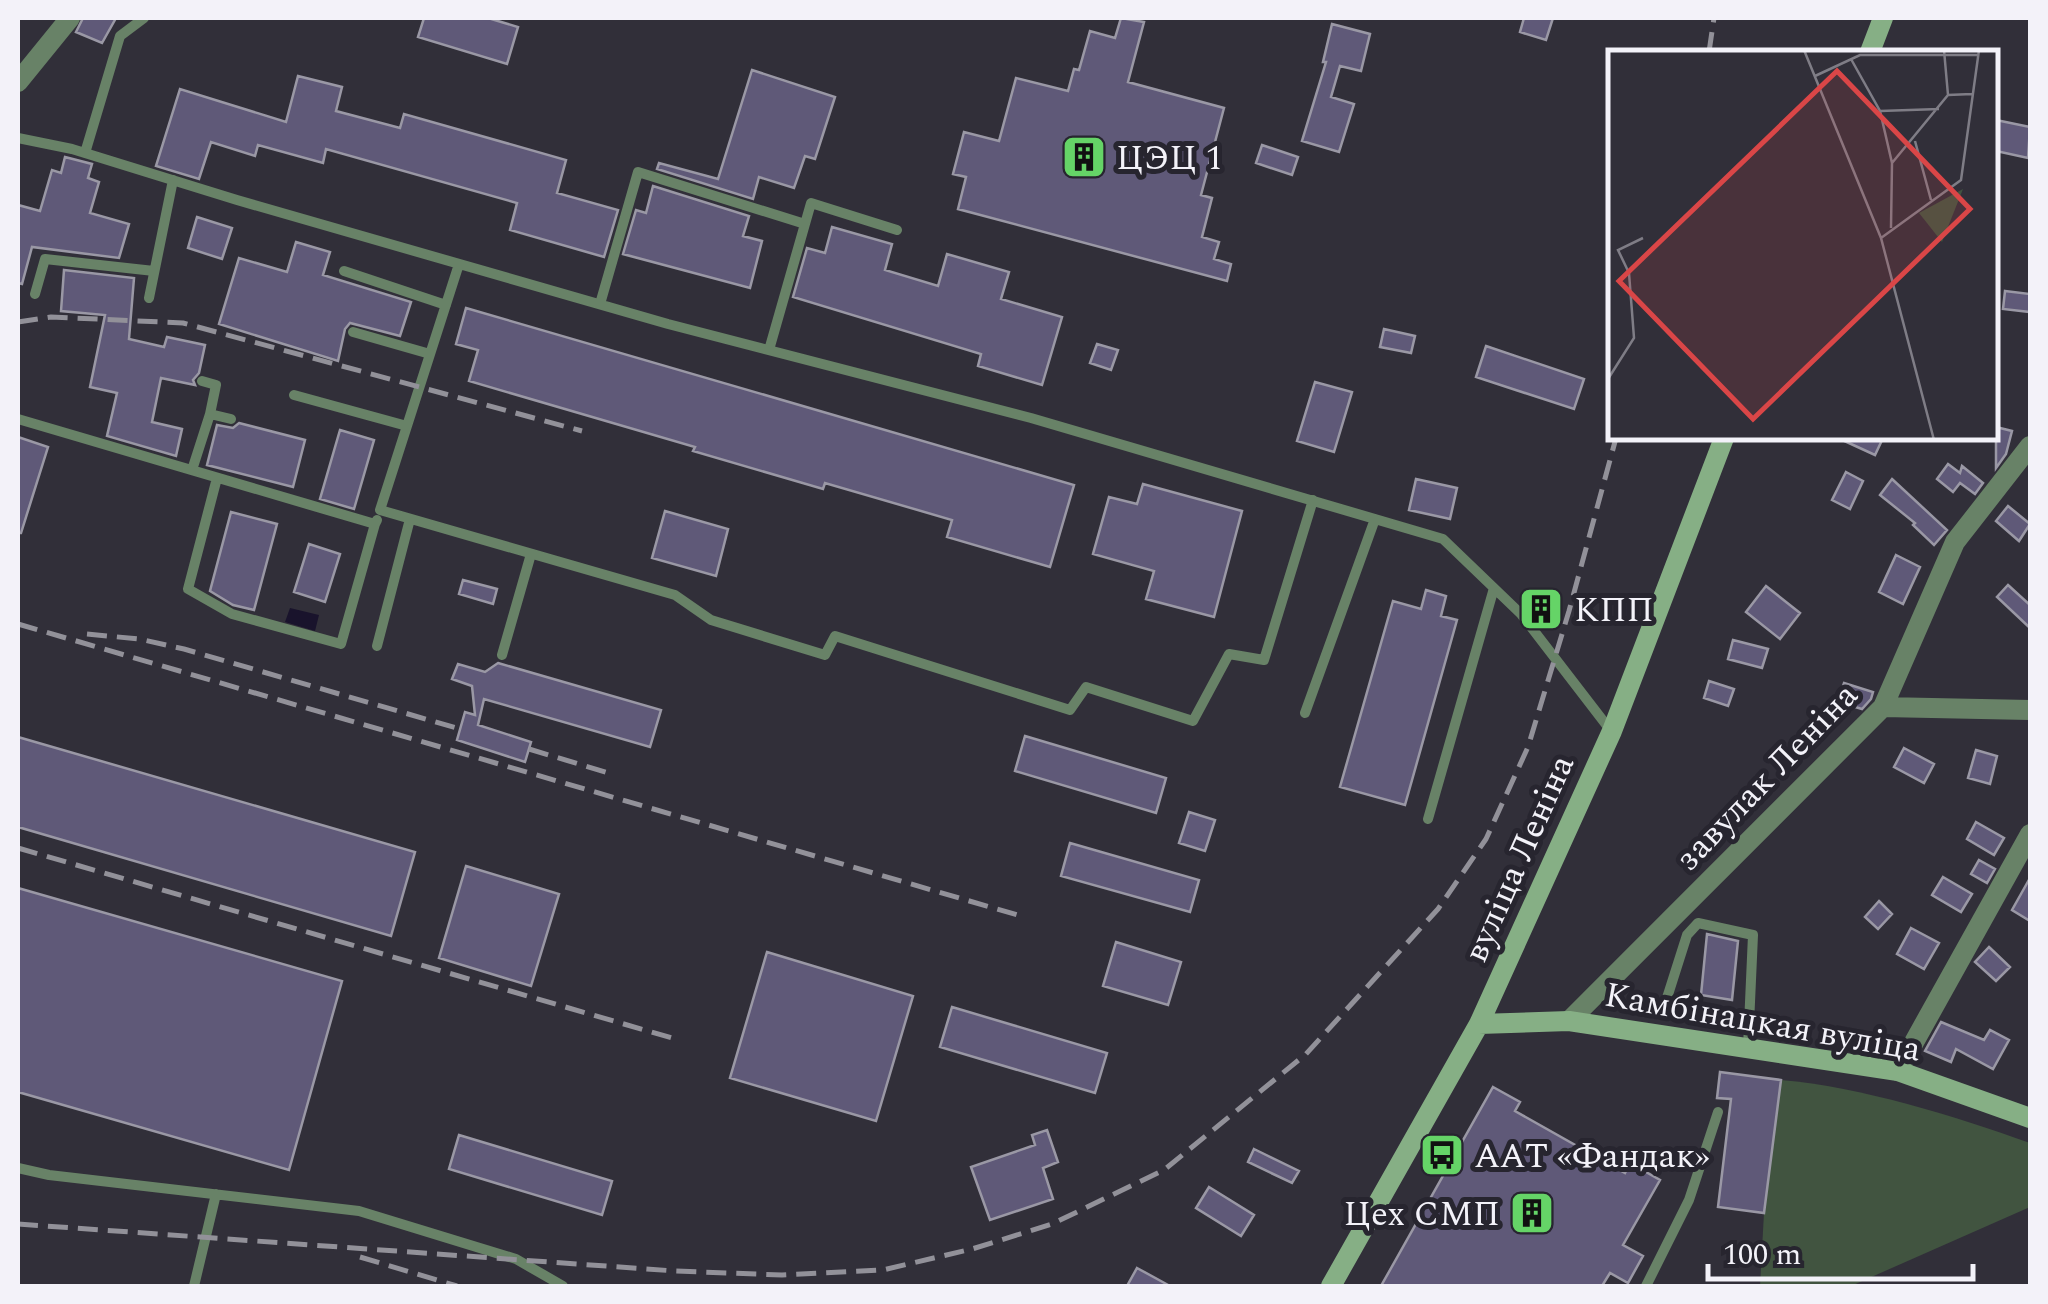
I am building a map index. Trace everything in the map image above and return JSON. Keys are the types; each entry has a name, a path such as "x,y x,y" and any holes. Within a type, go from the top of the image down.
{"main road":[{"path":"1871,50 1883,18"},
{"name":"вуліца Леніна","path":"1331,1286 1479,1024 1612,732 1723,440"},
{"name":"Камбінацкая вуліца","path":"1479,1024 1569,1021 1898,1071 2030,1118"}],"street":[{"path":"18,82 70,18"},
{"name":"завулак Леніна","path":"1569,1021 1883,707 1955,542 2030,446"},
{"path":"1883,707 2030,710"},
{"path":"1898,1071 2025,858 2030,834"}],"lane":[{"path":"85,153 120,36 144,18"},
{"path":"18,138 85,153 600,304 1031,418 1443,540 1521,614 1612,732"},
{"path":"600,304 638,172 805,224"},
{"path":"148,298 173,180"},
{"path":"769,350 811,203 897,230"},
{"path":"35,294 45,258 154,272"},
{"path":"217,478 188,590 232,614 340,644 459,264"},
{"path":"344,270 446,305"},
{"path":"352,332 430,354"},
{"path":"192,470 216,386 202,381"},
{"path":"294,395 407,426"},
{"path":"210,414 231,419"},
{"path":"18,419 376,524"},
{"path":"380,510 675,595 710,620 826,656 835,636 1070,710 1086,686 1193,720 1229,654 1264,660 1312,500"},
{"path":"377,646 410,518"},
{"path":"1305,713 1375,519"},
{"path":"502,655 531,554"},
{"path":"1428,819 1494,588"},
{"path":"1666,1002 1686,935 1698,922 1754,936 1748,1048"},
{"path":"1646,1286 1689,1200 1718,1112"},
{"path":"18,1168 359,1211 516,1259 562,1286"},
{"path":"194,1286 216,1194"}],"green space":[{"path":"1781,1080 1875,1096 2030,1143 2030,1207 1851,1286 1760,1286 1764,1213"}],"shaded area":[{"path":"290,608 319,615 315,631 285,622"}],"building":[{"path":"83,18 116,18 102,43 76,32"},
{"path":"424,18 488,18 518,27 507,64 418,37"},
{"name":"ЦЭЦ 1","path":"1121,18 1144,22 1128,82 1224,108 1201,195 1212,198 1202,237 1219,242 1214,259 1231,264 1227,281 958,209 966,177 953,174 964,132 999,141 1016,78 1068,91 1074,69 1079,70 1090,31 1115,38"},
{"path":"1524,18 1553,18 1546,40 1520,32"},
{"path":"1332,24 1370,34 1361,71 1340,66 1331,97 1354,104 1339,152 1302,141 1326,62"},
{"path":"752,70 835,97 815,159 805,156 794,188 759,177 753,199 657,169 659,163 718,179"},
{"path":"298,76 342,87 336,111 400,128 404,114 566,160 557,193 618,210 604,257 510,230 517,203 326,149 323,163 258,145 255,156 211,142 199,179 156,166 180,89 286,122"},
{"path":"1998,120 2030,127 2028,158 1998,151"},
{"path":"1262,145 1298,157 1292,175 1256,163"},
{"path":"65,157 92,164 88,178 99,182 90,213 129,224 119,258 32,247 22,284 18,283 18,205 40,211 52,170 61,173"},
{"path":"653,186 749,216 743,236 762,241 750,288 623,254 636,210 646,213"},
{"path":"197,217 232,228 222,259 188,248"},
{"path":"832,227 892,244 885,270 938,286 947,254 1009,272 1001,299 1062,317 1042,385 978,366 981,354 793,297 807,248 825,253"},
{"path":"296,242 330,252 323,275 411,302 400,336 350,323 338,361 219,324 239,258 287,272"},
{"path":"64,270 134,278 129,339 164,347 167,337 205,345 199,373 193,380 195,385 161,378 152,422 182,429 176,456 107,436 117,393 90,387 105,315 61,311"},
{"path":"2005,291 2030,294 2030,312 2003,309"},
{"path":"466,308 1074,485 1050,567 947,537 952,520 825,483 823,489 469,381 478,350 456,344"},
{"path":"1384,329 1415,336 1411,353 1380,347"},
{"path":"1097,344 1118,350 1111,370 1090,363"},
{"path":"1486,346 1584,379 1574,409 1476,377"},
{"path":"1315,382 1352,392 1334,452 1297,441"},
{"path":"239,423 305,440 293,487 207,465 217,425 233,428"},
{"path":"1998,428 2012,431 2006,454 1996,468"},
{"path":"340,430 374,440 354,509 320,499"},
{"path":"18,437 48,447 21,533 18,533"},
{"path":"1842,440 1882,440 1875,455"},
{"path":"1948,464 1960,473 1962,466 1983,483 1975,494 1960,483 1953,492 1937,479"},
{"path":"1846,472 1863,481 1850,509 1832,500"},
{"path":"1416,479 1457,488 1450,519 1409,510"},
{"path":"1892,479 1947,530 1934,545 1915,523 1880,495"},
{"path":"1143,484 1242,511 1214,617 1146,599 1154,571 1093,554 1109,497 1137,504"},
{"path":"2008,506 2030,524 2019,541 1996,521"},
{"path":"665,511 728,529 716,576 652,558"},
{"path":"231,512 277,524 254,610 233,605 210,591"},
{"path":"309,544 340,554 325,602 294,592"},
{"path":"1896,555 1920,567 1903,604 1879,592"},
{"path":"463,580 497,589 493,604 459,594"},
{"path":"2008,585 2030,605 2030,628 1997,597"},
{"path":"1766,586 1800,613 1780,639 1746,612"},
{"path":"1426,590 1446,596 1441,616 1457,620 1405,805 1340,787 1393,601 1421,609"},
{"path":"1733,640 1768,649 1762,668 1728,659"},
{"path":"498,663 661,710 650,747 484,699 478,725 531,742 525,762 457,740 465,712 475,715 472,686 452,679 458,664 485,672"},
{"path":"1709,681 1734,689 1728,706 1704,698"},
{"path":"1844,683 1873,692 1862,709 1838,702"},
{"path":"1025,736 1166,778 1156,813 1015,771"},
{"path":"18,737 415,852 391,936 18,827"},
{"path":"1904,748 1934,764 1924,783 1894,767"},
{"path":"1976,750 1997,756 1990,784 1968,778"},
{"path":"1189,812 1215,820 1205,851 1179,843"},
{"path":"1976,822 2004,838 1994,855 1967,839"},
{"path":"1070,843 1199,880 1190,912 1061,876"},
{"path":"1979,860 1995,869 1987,883 1971,874"},
{"path":"466,866 559,894 531,986 439,958"},
{"path":"1943,877 1972,894 1961,912 1932,895"},
{"path":"2030,878 2030,921 2012,910"},
{"path":"18,888 342,981 289,1170 18,1092"},
{"path":"1879,901 1892,914 1878,929 1865,917"},
{"path":"1911,928 1939,943 1924,969 1897,954"},
{"path":"1707,934 1738,941 1732,1000 1701,995"},
{"path":"1116,942 1181,962 1168,1005 1103,986"},
{"path":"1989,947 2010,967 1996,981 1975,962"},
{"path":"767,952 913,996 876,1121 730,1078"},
{"path":"952,1007 1107,1053 1095,1093 940,1047"},
{"path":"1941,1022 1984,1040 1990,1030 2009,1040 1993,1069 1956,1049 1951,1062 1925,1051"},
{"path":"1720,1072 1781,1080 1764,1213 1718,1207 1731,1099 1717,1098"},
{"name":"Цех СМП","path":"1493,1087 1520,1102 1515,1111 1625,1173 1630,1163 1660,1180 1623,1245 1643,1256 1628,1283 1610,1273 1602,1286 1381,1286"},
{"path":"1047,1130 1058,1162 1043,1168 1053,1199 990,1220 971,1167 1035,1145 1032,1135"},
{"path":"459,1135 612,1181 602,1215 449,1169"},
{"path":"1254,1149 1299,1171 1292,1183 1248,1162"},
{"path":"1209,1187 1254,1215 1241,1236 1196,1208"},
{"path":"1137,1268 1170,1286 1127,1286"}],"railway":[{"path":"1709,50 1714,18"},
{"path":"18,322 51,317 183,323 582,431"},
{"path":"18,1224 675,1271 782,1275 883,1270 972,1249 1052,1224 1164,1170 1306,1054 1438,909 1486,839 1528,747 1615,440"},
{"path":"18,624 1021,916"},
{"path":"87,634 139,639 184,649 460,729"},
{"path":"529,749 615,775"},
{"path":"18,848 679,1040"},
{"path":"360,1257 457,1286"}],"place":[{"name":"ЦЭЦ 1","path":"1084,157"},
{"name":"КПП","path":"1541,609"},
{"name":"ААТ «Фандак»","path":"1442,1155"},
{"name":"Цех СМП","path":"1532,1213"}]}
